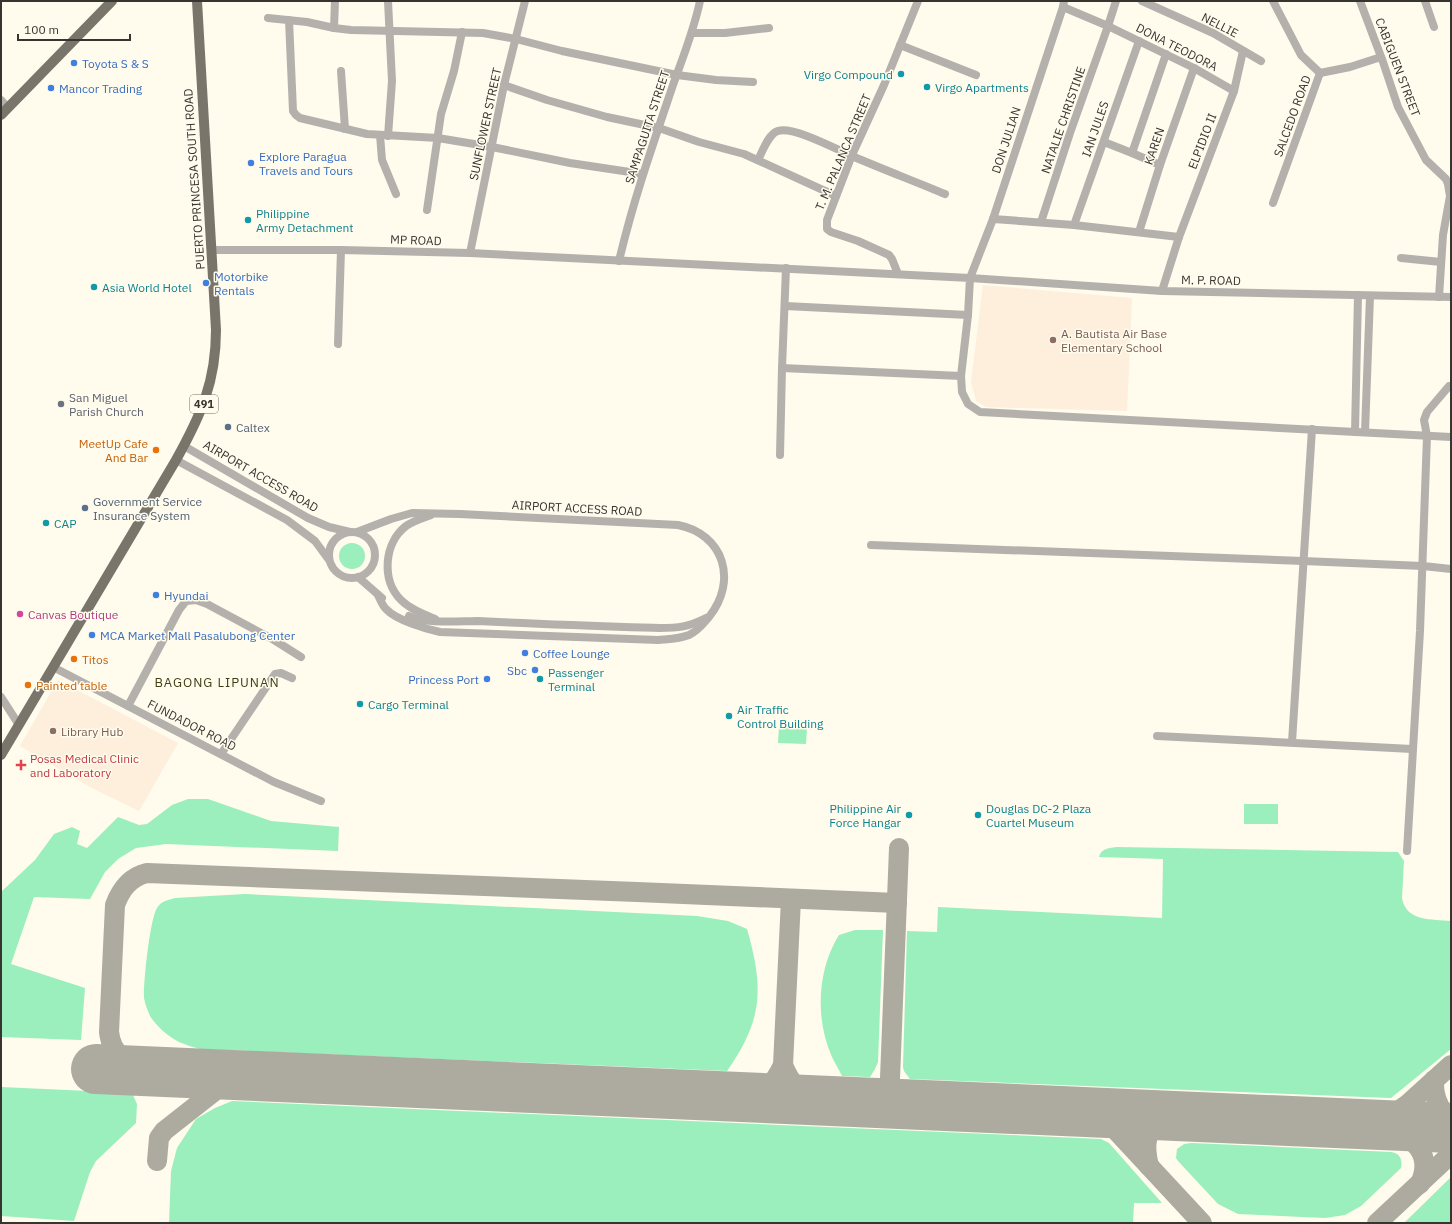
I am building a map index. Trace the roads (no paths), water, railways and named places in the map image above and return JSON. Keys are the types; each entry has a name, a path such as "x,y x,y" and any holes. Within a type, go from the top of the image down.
{"main road":[{"path":"4,111 112,1"},
{"name":"PUERTO PRINCESA SOUTH ROAD","path":"1,755 176,460 193,429 205,401 214,364 216,330 197,1"}],"street":[{"path":"334,28 335,1"},
{"path":"388,1 392,81 382,160 396,194"},
{"name":"SUNFLOWER STREET","path":"470,253 504,85 525,1"},
{"name":"SAMPAGUITA STREET","path":"619,261 643,174 692,33 700,1"},
{"name":"T. M. PALANCA STREET","path":"898,274 889,255 866,244 831,232 827,229 827,220 852,156 918,1"},
{"path":"1063,4 1108,26 1116,1"},
{"name":"NELLIE","path":"1142,1 1213,33 1260,61"},
{"name":"SALCEDO ROAD","path":"1273,203 1320,73 1301,55 1274,1"},
{"name":"CABIGUEN STREET","path":"1360,1 1398,107 1426,160 1446,179 1448,184 1450,196 1443,235 1439,296"},
{"path":"1425,1 1434,27"},
{"name":"DON JULIAN","path":"1063,4 993,218 970,278 968,315 961,376 962,392 968,404 980,412 1451,437"},
{"path":"268,18 318,24 334,28 482,33 516,39 562,51 677,75 716,80 753,82"},
{"path":"289,20 294,113 300,118 345,129 384,135 438,138 492,147 570,163 643,174"},
{"name":"DONA TEODORA","path":"1108,26 1194,68 1234,91"},
{"name":"NATALIE CHRISTINE","path":"1042,222 1070,133 1108,26"},
{"path":"692,33 725,33 769,28"},
{"path":"427,210 441,114 454,71 462,32"},
{"name":"IAN JULES","path":"1074,225 1139,41"},
{"path":"900,45 976,75"},
{"name":"ELPIDIO II","path":"1162,291 1179,237 1234,91 1243,51"},
{"path":"1132,152 1166,54"},
{"path":"1320,73 1350,67 1381,57"},
{"name":"KAREN","path":"1139,232 1194,68"},
{"path":"341,71 345,129"},
{"path":"504,85 547,100 607,117 659,128 699,142 737,152 758,160 836,196"},
{"path":"1,100 4,111"},
{"path":"758,160 772,133 778,130 787,130 828,144 852,156 945,194"},
{"path":"1104,142 1132,152 1160,166"},
{"path":"993,218 1074,225 1179,237"},
{"name":"MP ROAD","path":"212,250 340,250 470,253 786,268"},
{"path":"338,344 340,250"},
{"path":"1401,258 1441,262"},
{"path":"780,455 786,268"},
{"name":"M. P. ROAD","path":"786,268 970,278 1162,291 1451,297"},
{"path":"1355,432 1358,295"},
{"path":"1366,432 1370,296"},
{"path":"785,306 968,315"},
{"path":"782,368 961,376"},
{"path":"1407,851 1423,566 1426,436 1424,420 1427,412 1449,386 1451,386"},
{"path":"1292,742 1312,429"},
{"name":"AIRPORT ACCESS ROAD","path":"184,446 308,518 329,527 354,532 402,516 434,513 678,525 689,527 709,540 716,548 724,567 721,596 716,609 701,627 688,635 658,640 464,634 429,630 408,622 386,609 378,595"},
{"name":"AIRPORT ACCESS ROAD","path":"176,460 287,520 315,541 330,560"},
{"path":"434,513 408,525 396,537 389,551 388,572 392,586 400,599 412,609 438,620"},
{"path":"354,532 364,535 369,539 375,551 373,565 369,570 358,577 352,578 340,574 335,570 330,560 330,548 338,537 354,532"},
{"path":"871,545 1303,561 1423,566 1451,569"},
{"name":"AIRPORT ACCESS ROAD","path":"358,577 396,610 414,618 427,621 438,620 680,628 692,626 709,617"},
{"path":"128,706 178,610 186,600 196,600 207,604 274,640 301,657"},
{"name":"FUNDADOR ROAD","path":"53,667 274,782 321,801"},
{"path":"221,754 275,674 281,673 292,678"},
{"path":"1,696 19,724"},
{"path":"1157,736 1412,749"}],"place":[{"name":"Toyota S & S","path":"74,63"},
{"name":"Virgo Compound","path":"901,74"},
{"name":"Virgo Apartments","path":"927,87"},
{"name":"Mancor Trading","path":"51,88"},
{"name":"Explore Paragua Travels and Tours","path":"251,163"},
{"name":"Philippine Army Detachment","path":"248,220"},
{"name":"Motorbike Rentals","path":"206,283"},
{"name":"Asia World Hotel","path":"94,287"},
{"name":"A. Bautista Air Base Elementary School","path":"1053,340"},
{"name":"San Miguel Parish Church","path":"61,404"},
{"name":"Caltex","path":"228,427"},
{"name":"MeetUp Cafe And Bar","path":"156,450"},
{"name":"Government Service Insurance System","path":"85,508"},
{"name":"CAP","path":"46,523"},
{"name":"Hyundai","path":"156,595"},
{"name":"Canvas Boutique","path":"20,614"},
{"name":"MCA Market Mall Pasalubong Center","path":"92,635"},
{"name":"Coffee Lounge","path":"525,653"},
{"name":"Titos","path":"74,659"},
{"name":"Sbc","path":"535,670"},
{"name":"Princess Port","path":"487,679"},
{"name":"Passenger Terminal","path":"540,679"},
{"name":"Painted table","path":"28,685"},
{"name":"Cargo Terminal","path":"360,704"},
{"name":"Air Traffic Control Building","path":"729,716"},
{"name":"Library Hub","path":"53,731"},
{"name":"Posas Medical Clinic and Laboratory","path":"21,765"},
{"name":"Philippine Air Force Hangar","path":"909,815"},
{"name":"Douglas DC-2 Plaza Cuartel Museum","path":"978,815"}],"district":[{"name":"BAGONG LIPUNAN","path":"217,682"}]}
